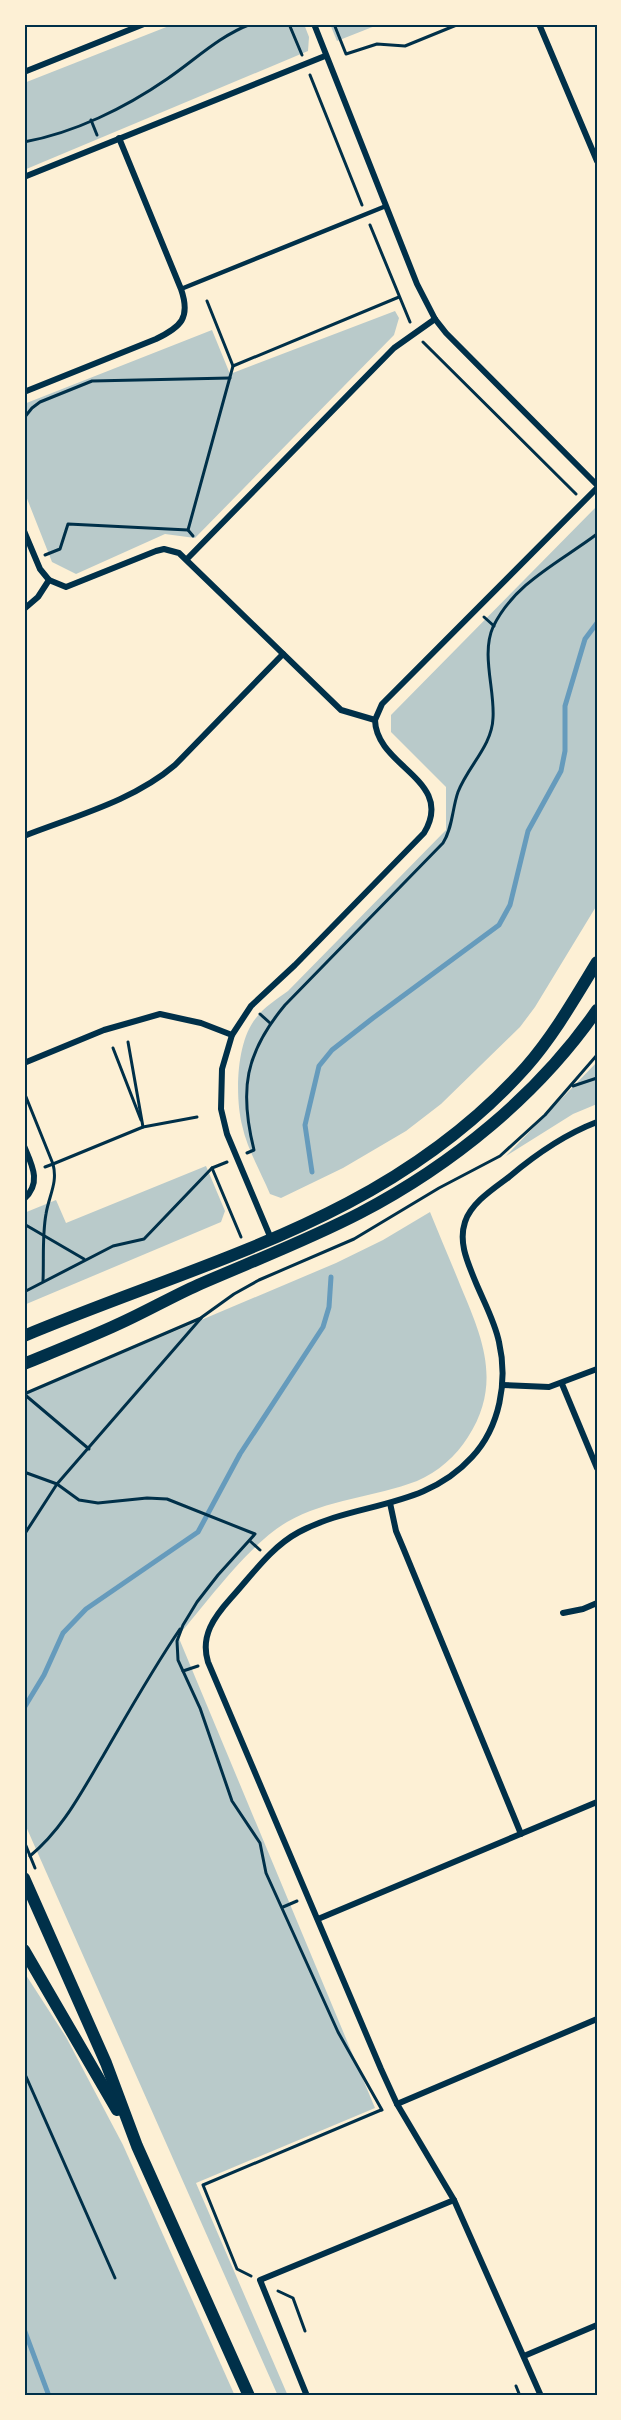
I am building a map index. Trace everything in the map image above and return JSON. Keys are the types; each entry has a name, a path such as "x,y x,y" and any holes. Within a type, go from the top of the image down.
{"main road":[{"path":"24,1336 92,1307 272,1240 366,1195 442,1145 493,1101 527,1066 554,1030 597,962"},
{"path":"24,1364 114,1327 195,1286 277,1252 362,1212 405,1187 459,1149 517,1103 581,1034 597,1010"},
{"path":"24,1878 106,2062 137,2145 249,2396"},
{"path":"24,1950 137,2145"}],"street":[{"path":"24,72 144,24"},
{"path":"277,1252 227,1134 221,1109 222,1069 232,1035 251,1006 296,965 424,833 429,824 432,806 422,784 379,740 375,720 382,704 597,486 446,333 435,319 417,284 314,24"},
{"path":"539,24 597,161"},
{"path":"24,177 325,56"},
{"path":"24,392 170,333 184,317 185,300 119,138"},
{"path":"187,559 393,348 435,319"},
{"path":"24,531 39,569 49,580 66,587 164,549 179,553 341,710 375,720"},
{"path":"24,609 38,597 49,580"},
{"path":"24,836 136,792 158,779 175,765 283,654"},
{"path":"24,1063 104,1030 160,1014 193,1020 232,1035"},
{"path":"541,2396 454,2200 397,2104 208,1662 205,1645 207,1633 220,1611 282,1542 320,1522 416,1495 440,1484 473,1456 486,1439 494,1421 502,1385 503,1363 499,1340 462,1247 465,1220 481,1200 537,1153 561,1138 597,1122"},
{"path":"24,1146 34,1172 34,1187 24,1199"},
{"path":"502,1385 537,1388 562,1384 597,1369"},
{"path":"562,1384 597,1468"},
{"path":"390,1503 396,1531 521,1834"},
{"path":"563,1612 583,1609 597,1603"},
{"path":"318,1919 597,1802"},
{"path":"397,2104 597,2019"},
{"path":"307,2396 260,2280 454,2200"},
{"path":"524,2356 597,2325"}],"lane":[{"path":"181,289 386,206"}],"path":[{"path":"24,142 91,120 154,88 220,39 251,24"},
{"path":"334,24 346,54 377,44 405,46 459,24"},
{"path":"91,120 101,145"},
{"path":"233,366 399,297"},
{"path":"188,530 233,366 207,301"},
{"path":"24,417 40,402 92,381 230,378"},
{"path":"35,560 60,549 68,524 188,530 201,545"},
{"path":"128,1042 143,1127"},
{"path":"113,1048 143,1127"},
{"path":"88,1449 24,1394 202,1317 234,1294 259,1280 354,1239 439,1188 500,1156 545,1116 597,1055"},
{"path":"571,1087 597,1078"},
{"path":"24,1092 56,1174 46,1216 43,1282"},
{"path":"34,1172 143,1127 197,1117"},
{"path":"212,1168 246,1250"},
{"path":"24,1224 84,1259"},
{"path":"252,1262 259,1280"},
{"path":"24,1535 57,1484 202,1317"},
{"path":"24,1472 57,1484 79,1500 98,1503 147,1498 167,1499 255,1534 197,1602 146,1682 67,1815 46,1843 30,1856"},
{"path":"183,1625 177,1641 178,1660 200,1708 232,1801 260,1843 266,1873 338,2032 382,2110"},
{"path":"24,2072 115,2278"},
{"path":"305,2331 293,2298 237,2269 203,2186 397,2104"},
{"path":"516,2386 520,2396"}],"shaded area":[{"path":"174,24 304,24 309,37 308,51 24,170 24,83"},
{"path":"330,24 380,24 337,41"},
{"path":"395,311 399,318 394,335 195,538 165,534 76,574 52,562 24,491 24,404 212,330 230,374"},
{"path":"597,506 597,905 535,1007 520,1027 441,1104 406,1131 343,1168 281,1198 270,1194 247,1143 238,1099 241,1055 249,1028 263,1010 288,991 446,830 446,787 391,732 391,715"},
{"path":"597,1062 597,1104 573,1114 506,1156"},
{"path":"206,1166 225,1211 221,1222 24,1305 24,1213 56,1200 66,1223"},
{"path":"430,1212 482,1343 487,1380 478,1417 468,1437 446,1463 417,1481 318,1508 287,1522 258,1544 178,1636 375,2108 196,2183 288,2396 278,2396 24,1822 24,1395 336,1263 383,1240"},
{"path":"24,1972 66,2037 123,2145 235,2396 24,2396"}],"waterway":[{"path":"312,1172 305,1125 319,1066 332,1050 499,925 510,905 528,831 561,771 565,751 565,706 585,639 597,623"},
{"path":"24,1708 44,1675 63,1633 86,1609 198,1532 240,1454 323,1327 329,1307 331,1277"},
{"path":"24,2329 49,2396"}]}
